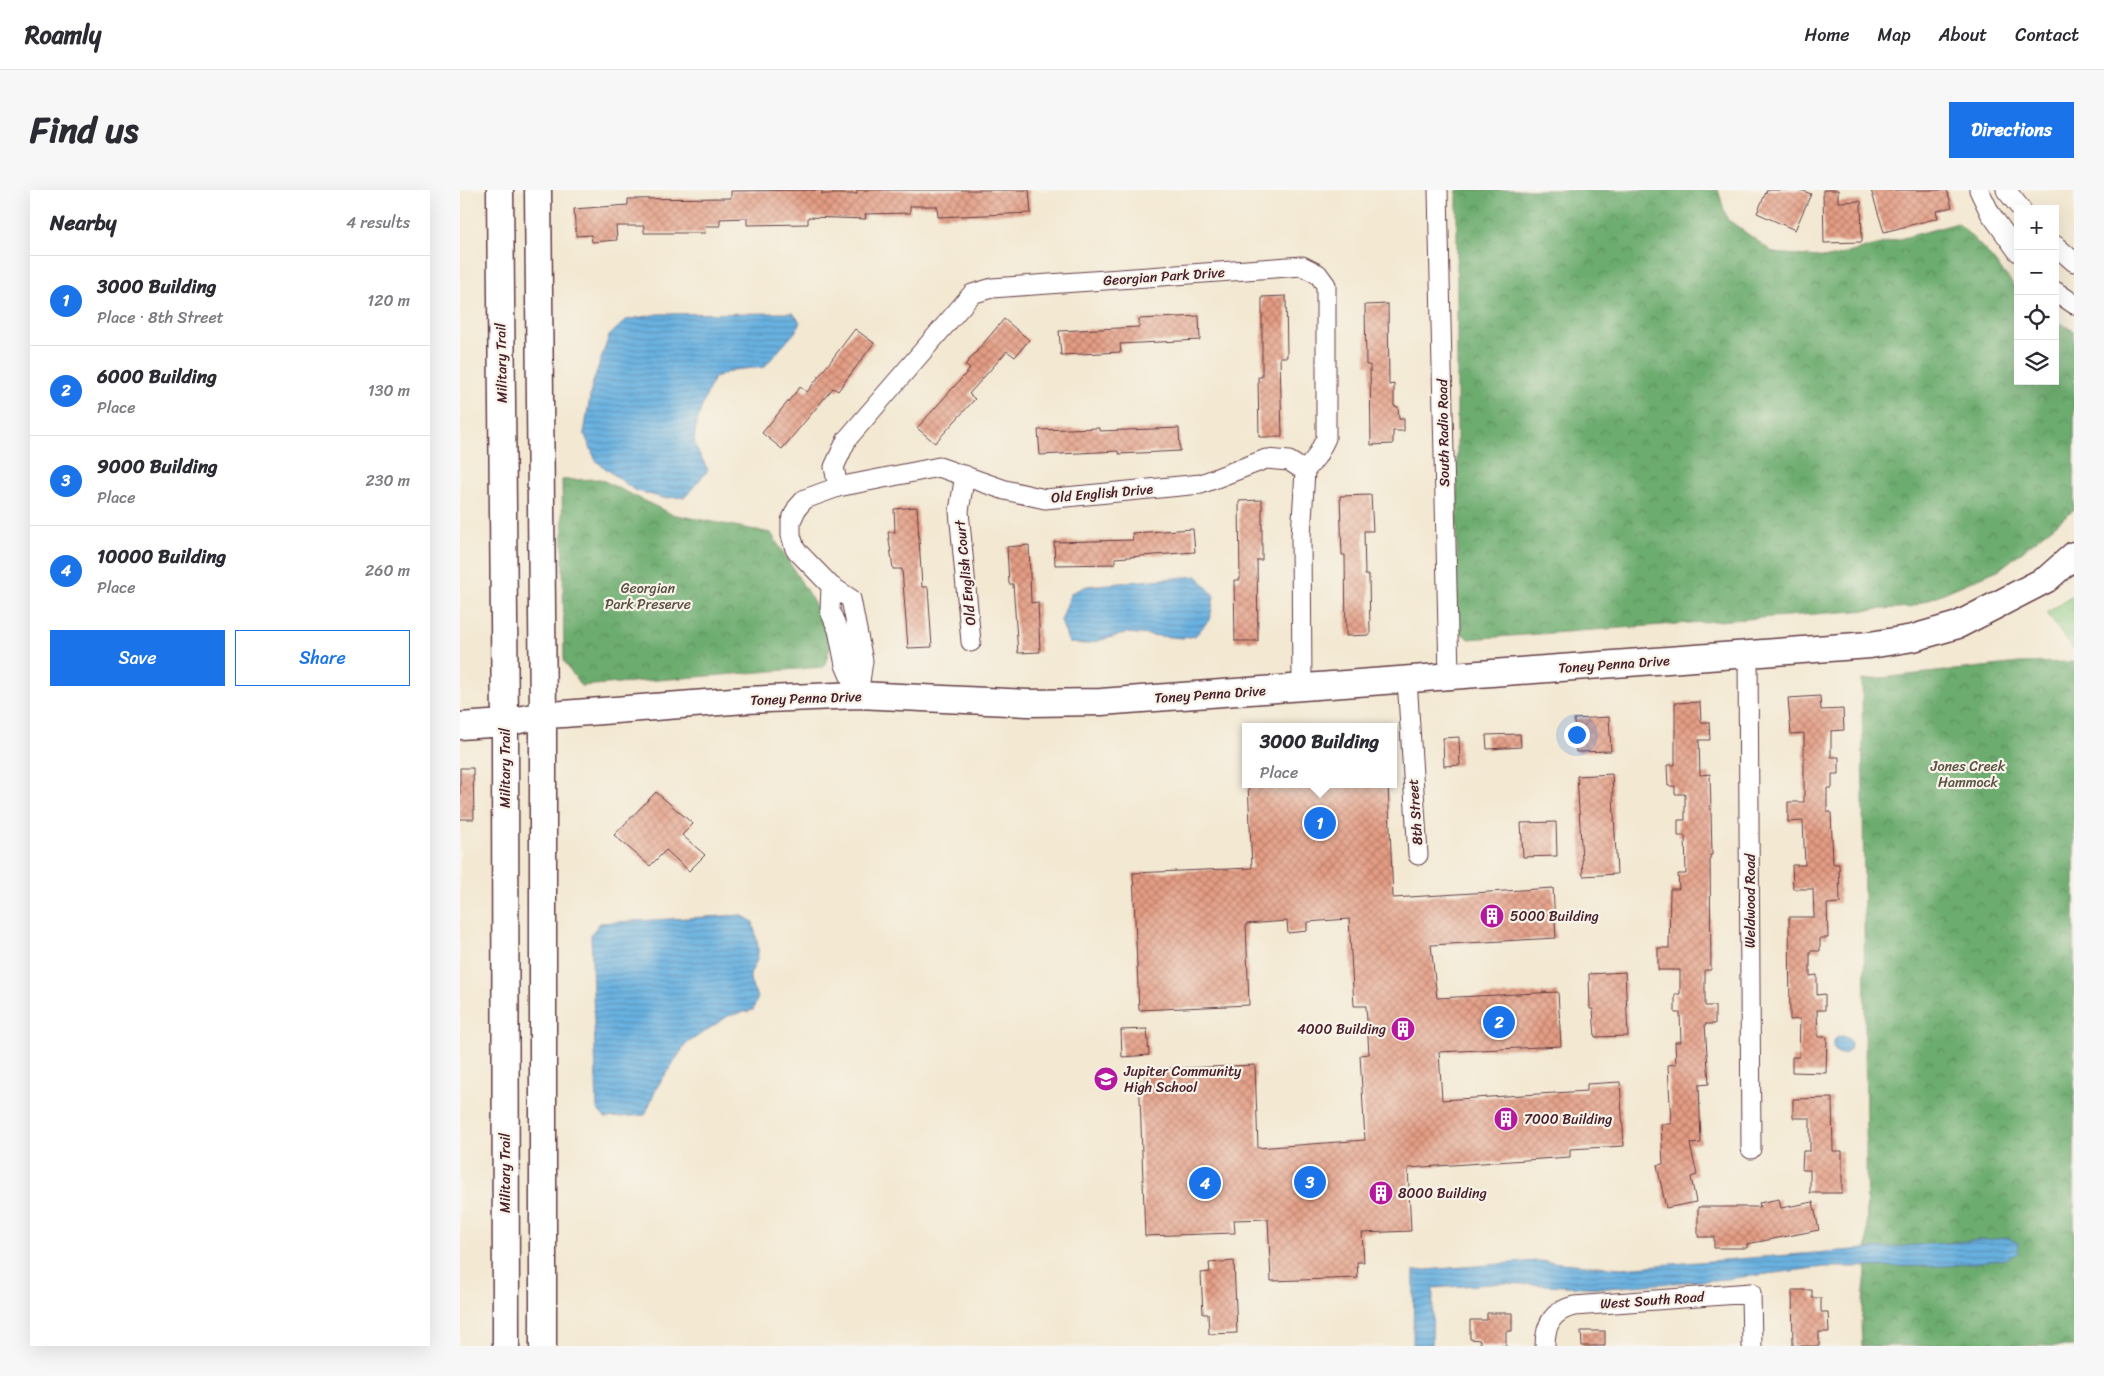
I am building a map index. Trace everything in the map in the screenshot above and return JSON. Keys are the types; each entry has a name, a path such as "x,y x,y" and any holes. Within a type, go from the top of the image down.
{"main road":[{"name":"Military Trail","path":"500,190 505,723 506,1346"},
{"path":"538,190 543,715 543,1346"},
{"name":"Toney Penna Drive","path":"460,726 505,723 543,715 745,700 858,695 1028,703 1092,702 1870,645 1914,638 1958,625 2047,578 2074,555"},
{"name":"Toney Penna Drive","path":"1958,625 1982,623 2048,596 2074,580"}],"street":[{"name":"South Radio Road","path":"1438,190 1450,676"},
{"path":"1979,190 1990,213 2017,250"},
{"path":"2006,190 2019,205"},
{"path":"2059,249 2074,262"},
{"name":"Georgian Park Drive","path":"838,487 834,467 847,439 972,294 992,288 1302,266 1318,274 1326,285 1326,438 1317,456 1306,471 1300,536 1302,687"},
{"path":"2059,294 2074,304"},
{"name":"Old English Drive","path":"838,487 940,467 1004,490 1045,499 1201,484 1266,459 1289,461 1306,471"},
{"name":"Old English Court","path":"965,475 958,511 971,642"},
{"path":"838,487 805,499 797,508 791,521 791,535 795,549 831,586 830,611 838,630 845,665 858,695"},
{"name":"Weldwood Road","path":"1748,654 1751,1149"},
{"name":"8th Street","path":"1407,679 1418,855"},
{"name":"West South Road","path":"1546,1346 1545,1332 1555,1314 1574,1306 1751,1293 1752,1346"}],"green space":[{"path":"1457,190 1718,190 1727,219 1774,253 1829,258 1958,223 1985,250 2014,285 2014,385 2059,385 2059,322 2074,331 2074,510 2000,569 1911,607 1469,639 1457,630"},
{"name":"Georgian Park Preserve","path":"600,479 671,514 771,533 834,635 824,667 581,686 564,661 562,480"},
{"path":"2074,595 2074,650 2046,613"},
{"name":"Jones Creek Hammock","path":"2074,662 2074,1346 1862,1346 1861,1323 1867,1261 1862,680 2019,663"}],"water":[{"path":"793,313 800,322 796,331 764,367 733,370 714,378 700,411 694,438 696,448 708,470 685,497 663,498 634,490 596,461 584,433 592,385 609,336 626,320 658,314"},
{"path":"1197,576 1214,596 1210,619 1195,636 1183,638 1127,633 1086,644 1069,643 1061,621 1071,593 1087,586"},
{"path":"741,915 753,922 758,946 757,960 750,977 758,997 753,1010 728,1016 686,1044 657,1087 645,1115 605,1118 597,1109 591,934 600,923"},
{"path":"1842,1036 1848,1039 1851,1045 1848,1051 1842,1054 1836,1051 1833,1045 1836,1039"},
{"path":"2008,1238 2018,1243 2018,1253 2006,1259 1947,1266 1824,1267 1726,1279 1606,1288 1504,1283 1433,1288 1432,1346 1413,1346 1414,1271 1537,1261 1621,1268"}],"building":[{"path":"822,190 822,194 857,194 857,190 1029,190 1031,213 938,217 937,206 910,206 910,213 865,214 866,219 808,217 808,224 747,225 747,218 720,219 720,226 704,226 705,233 644,233 644,226 616,226 617,240 592,242 591,235 576,236 574,209 628,205 628,199 731,198 731,191"},
{"path":"1767,190 1801,190 1811,194 1795,230 1757,213"},
{"path":"1823,190 1838,190 1838,202 1861,201 1862,242 1824,243"},
{"path":"1871,190 1947,190 1952,207 1936,211 1938,218 1884,232"},
{"path":"1286,296 1287,357 1280,357 1282,437 1259,437 1258,377 1262,377 1262,297"},
{"path":"1388,304 1389,385 1394,384 1394,406 1398,407 1399,419 1404,419 1404,431 1393,431 1393,444 1371,445 1370,365 1366,365 1365,305"},
{"path":"1199,316 1200,340 1120,344 1121,352 1061,355 1059,331 1139,327 1139,319"},
{"path":"1004,319 1029,340 1015,357 1007,351 969,394 975,399 935,443 917,428 970,369 965,365"},
{"path":"855,329 874,343 838,391 833,388 782,449 762,433 800,387 807,392"},
{"path":"1099,428 1099,431 1179,428 1180,451 1119,454 1118,451 1040,455 1038,430"},
{"path":"1371,495 1373,531 1364,531 1365,575 1369,575 1370,635 1346,636 1345,555 1342,555 1340,496"},
{"path":"1262,500 1262,560 1257,560 1258,641 1235,641 1234,580 1240,580 1239,501"},
{"path":"917,507 922,587 928,587 932,647 908,648 902,569 893,569 888,532 895,532 894,509"},
{"path":"1193,529 1195,552 1115,558 1115,564 1055,565 1054,542 1133,540 1132,533"},
{"path":"1029,545 1031,603 1038,602 1040,652 1018,653 1013,584 1009,584 1007,547"},
{"path":"1820,696 1821,710 1843,709 1844,730 1831,731 1831,757 1839,757 1839,774 1832,774 1832,788 1827,788 1827,812 1831,812 1833,864 1839,864 1840,903 1827,904 1828,938 1820,938 1820,951 1810,951 1810,976 1817,975 1817,995 1825,994 1825,1010 1817,1010 1818,1037 1827,1037 1826,1073 1792,1072 1792,1057 1799,1057 1800,1019 1790,1020 1789,917 1814,917 1813,889 1793,889 1792,865 1805,865 1803,821 1788,822 1788,802 1804,802 1804,733 1791,734 1788,698"},
{"path":"1700,702 1701,722 1709,722 1710,740 1699,740 1700,775 1710,774 1712,855 1710,855 1711,970 1705,970 1705,1006 1715,1006 1715,1024 1705,1024 1709,1084 1699,1085 1701,1143 1690,1144 1697,1175 1691,1177 1696,1202 1666,1208 1657,1165 1663,1164 1661,1124 1671,1124 1668,1065 1676,1064 1675,1042 1681,1042 1680,1013 1675,1013 1675,994 1680,994 1680,970 1658,970 1658,948 1669,948 1670,889 1679,889 1678,874 1686,874 1685,836 1678,836 1678,820 1685,820 1685,794 1675,794 1675,786 1668,786 1667,765 1675,765 1675,703"},
{"path":"1609,717 1611,751 1576,752 1574,719"},
{"path":"1520,734 1521,747 1487,749 1486,735"},
{"path":"1459,737 1460,765 1444,766 1443,738"},
{"path":"460,768 473,768 474,819 460,819"},
{"path":"1612,774 1617,874 1583,876 1577,776"},
{"path":"1248,788 1388,788 1393,898 1553,888 1556,938 1431,945 1437,998 1558,992 1561,1046 1439,1052 1442,1100 1587,1091 1587,1084 1620,1082 1624,1146 1570,1149 1570,1157 1408,1168 1411,1231 1362,1233 1364,1262 1357,1262 1358,1278 1271,1281 1268,1219 1234,1220 1235,1233 1145,1236 1139,1070 1255,1065 1258,1148 1365,1140 1360,1055 1369,1054 1366,1006 1354,1006 1349,919 1307,922 1307,931 1288,933 1287,921 1246,924 1249,1005 1139,1010 1133,873 1252,868"},
{"path":"656,792 693,824 682,835 705,855 689,871 666,850 650,866 614,835"},
{"path":"1556,822 1557,856 1523,857 1521,823"},
{"path":"1625,972 1628,1036 1595,1037 1593,1009 1590,1009 1589,974"},
{"path":"1147,1029 1149,1055 1122,1057 1121,1030"},
{"path":"1832,1098 1833,1151 1842,1151 1842,1193 1810,1193 1810,1170 1802,1170 1803,1151 1810,1151 1810,1118 1793,1118 1793,1099"},
{"path":"1779,1199 1781,1208 1813,1202 1819,1230 1747,1244 1747,1248 1714,1248 1714,1237 1698,1237 1698,1207 1760,1207 1759,1203"},
{"path":"1234,1261 1237,1333 1209,1334 1208,1314 1203,1314 1201,1273 1210,1272 1209,1263"},
{"path":"1792,1290 1812,1290 1812,1298 1821,1298 1821,1312 1828,1312 1829,1332 1819,1332 1819,1346 1793,1346"},
{"path":"1487,1313 1512,1313 1512,1331 1506,1331 1506,1346 1480,1346 1480,1340 1470,1339 1470,1320 1487,1320"},
{"path":"1581,1331 1605,1331 1605,1346 1582,1346"}],"place":[{"name":"3000 Building","path":"1320,823"},
{"name":"5000 Building","path":"1492,916"},
{"name":"6000 Building","path":"1499,1022"},
{"name":"4000 Building","path":"1403,1029"},
{"name":"Jupiter Community High School","path":"1106,1079"},
{"name":"7000 Building","path":"1506,1119"},
{"name":"9000 Building","path":"1310,1182"},
{"name":"10000 Building","path":"1205,1183"},
{"name":"8000 Building","path":"1381,1193"}]}
